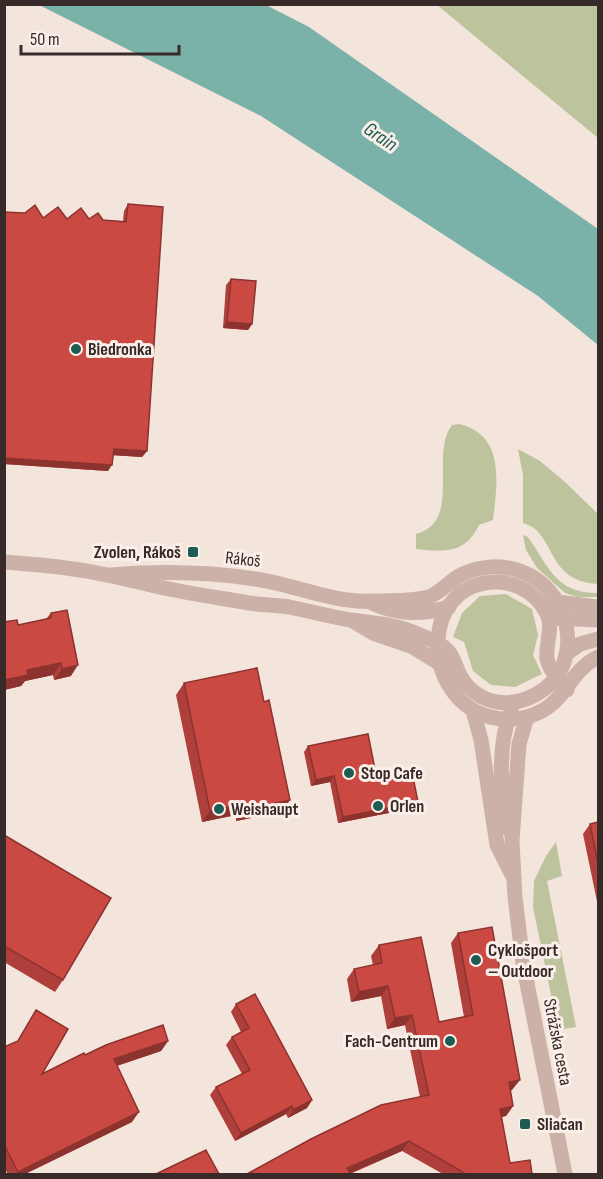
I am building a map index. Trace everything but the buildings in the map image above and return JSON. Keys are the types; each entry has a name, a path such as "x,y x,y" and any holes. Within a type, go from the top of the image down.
{"street":[{"name":"Rákoš","path":"4,562 72,568 251,603 290,607 350,620 377,621 413,632 438,644"},
{"name":"Rákoš","path":"111,575 147,572 254,578 335,597 369,602 418,599 443,589 458,577 472,570 489,567"},
{"path":"485,583 489,567 507,567 531,575 545,587 552,608 547,657 550,668 567,690"},
{"path":"598,620 565,619 529,592 516,586 502,582 485,583 461,594 449,607 444,616 438,644 439,663 449,687 464,704 473,710 496,718 508,719 527,717 550,707 567,690 578,672 598,657"},
{"name":"Rákoš","path":"369,602 387,610 416,614 449,607"},
{"path":"552,608 598,607"},
{"path":"438,644 452,655 461,677 468,687 480,696 492,702 505,704 519,702 539,693 557,676 566,654 565,619"},
{"name":"Rákoš","path":"350,620 375,634 413,647 439,663"},
{"path":"566,654 580,644 598,639"},
{"path":"508,719 519,702"},
{"name":"Strážska cesta","path":"473,710 481,740 497,845 515,880"},
{"name":"Strážska cesta","path":"527,717 519,744 512,841 515,880 523,963 565,1174"},
{"name":"Strážska cesta","path":"508,719 501,772 504,808 512,841"}],"green space":[{"path":"437,5 598,5 598,138"},
{"path":"459,424 474,430 485,439 491,450 496,477 493,520 479,525 461,546 436,551 416,549 416,534 430,527 438,516 442,502 443,453 446,438 452,425"},
{"path":"518,449 540,461 598,514 598,584 581,581 568,574 534,528 523,523 523,475"},
{"path":"523,535 528,537 549,569 563,584 572,589 598,593 598,597 578,597 565,593 537,568 526,550"},
{"path":"506,594 532,609 538,635 533,655 542,674 515,687 491,685 473,671 464,642 453,637 462,613 480,596"},
{"path":"556,842 562,876 547,881 576,1027 564,1029 557,1024 533,907 534,881 546,856"}],"water":[{"name":"Grain","path":"39,5 266,5 309,27 598,229 598,345 538,296 261,116"}],"place":[{"name":"Biedronka","path":"76,349"},
{"name":"Zvolen, Rákoš","path":"193,552"},
{"name":"Stop Cafe","path":"349,773"},
{"name":"Orlen","path":"378,806"},
{"name":"Weishaupt","path":"219,809"},
{"name":"Cyklošport – Outdoor","path":"476,960"},
{"name":"Fach-Centrum","path":"450,1041"},
{"name":"Sliačan","path":"525,1124"}]}
